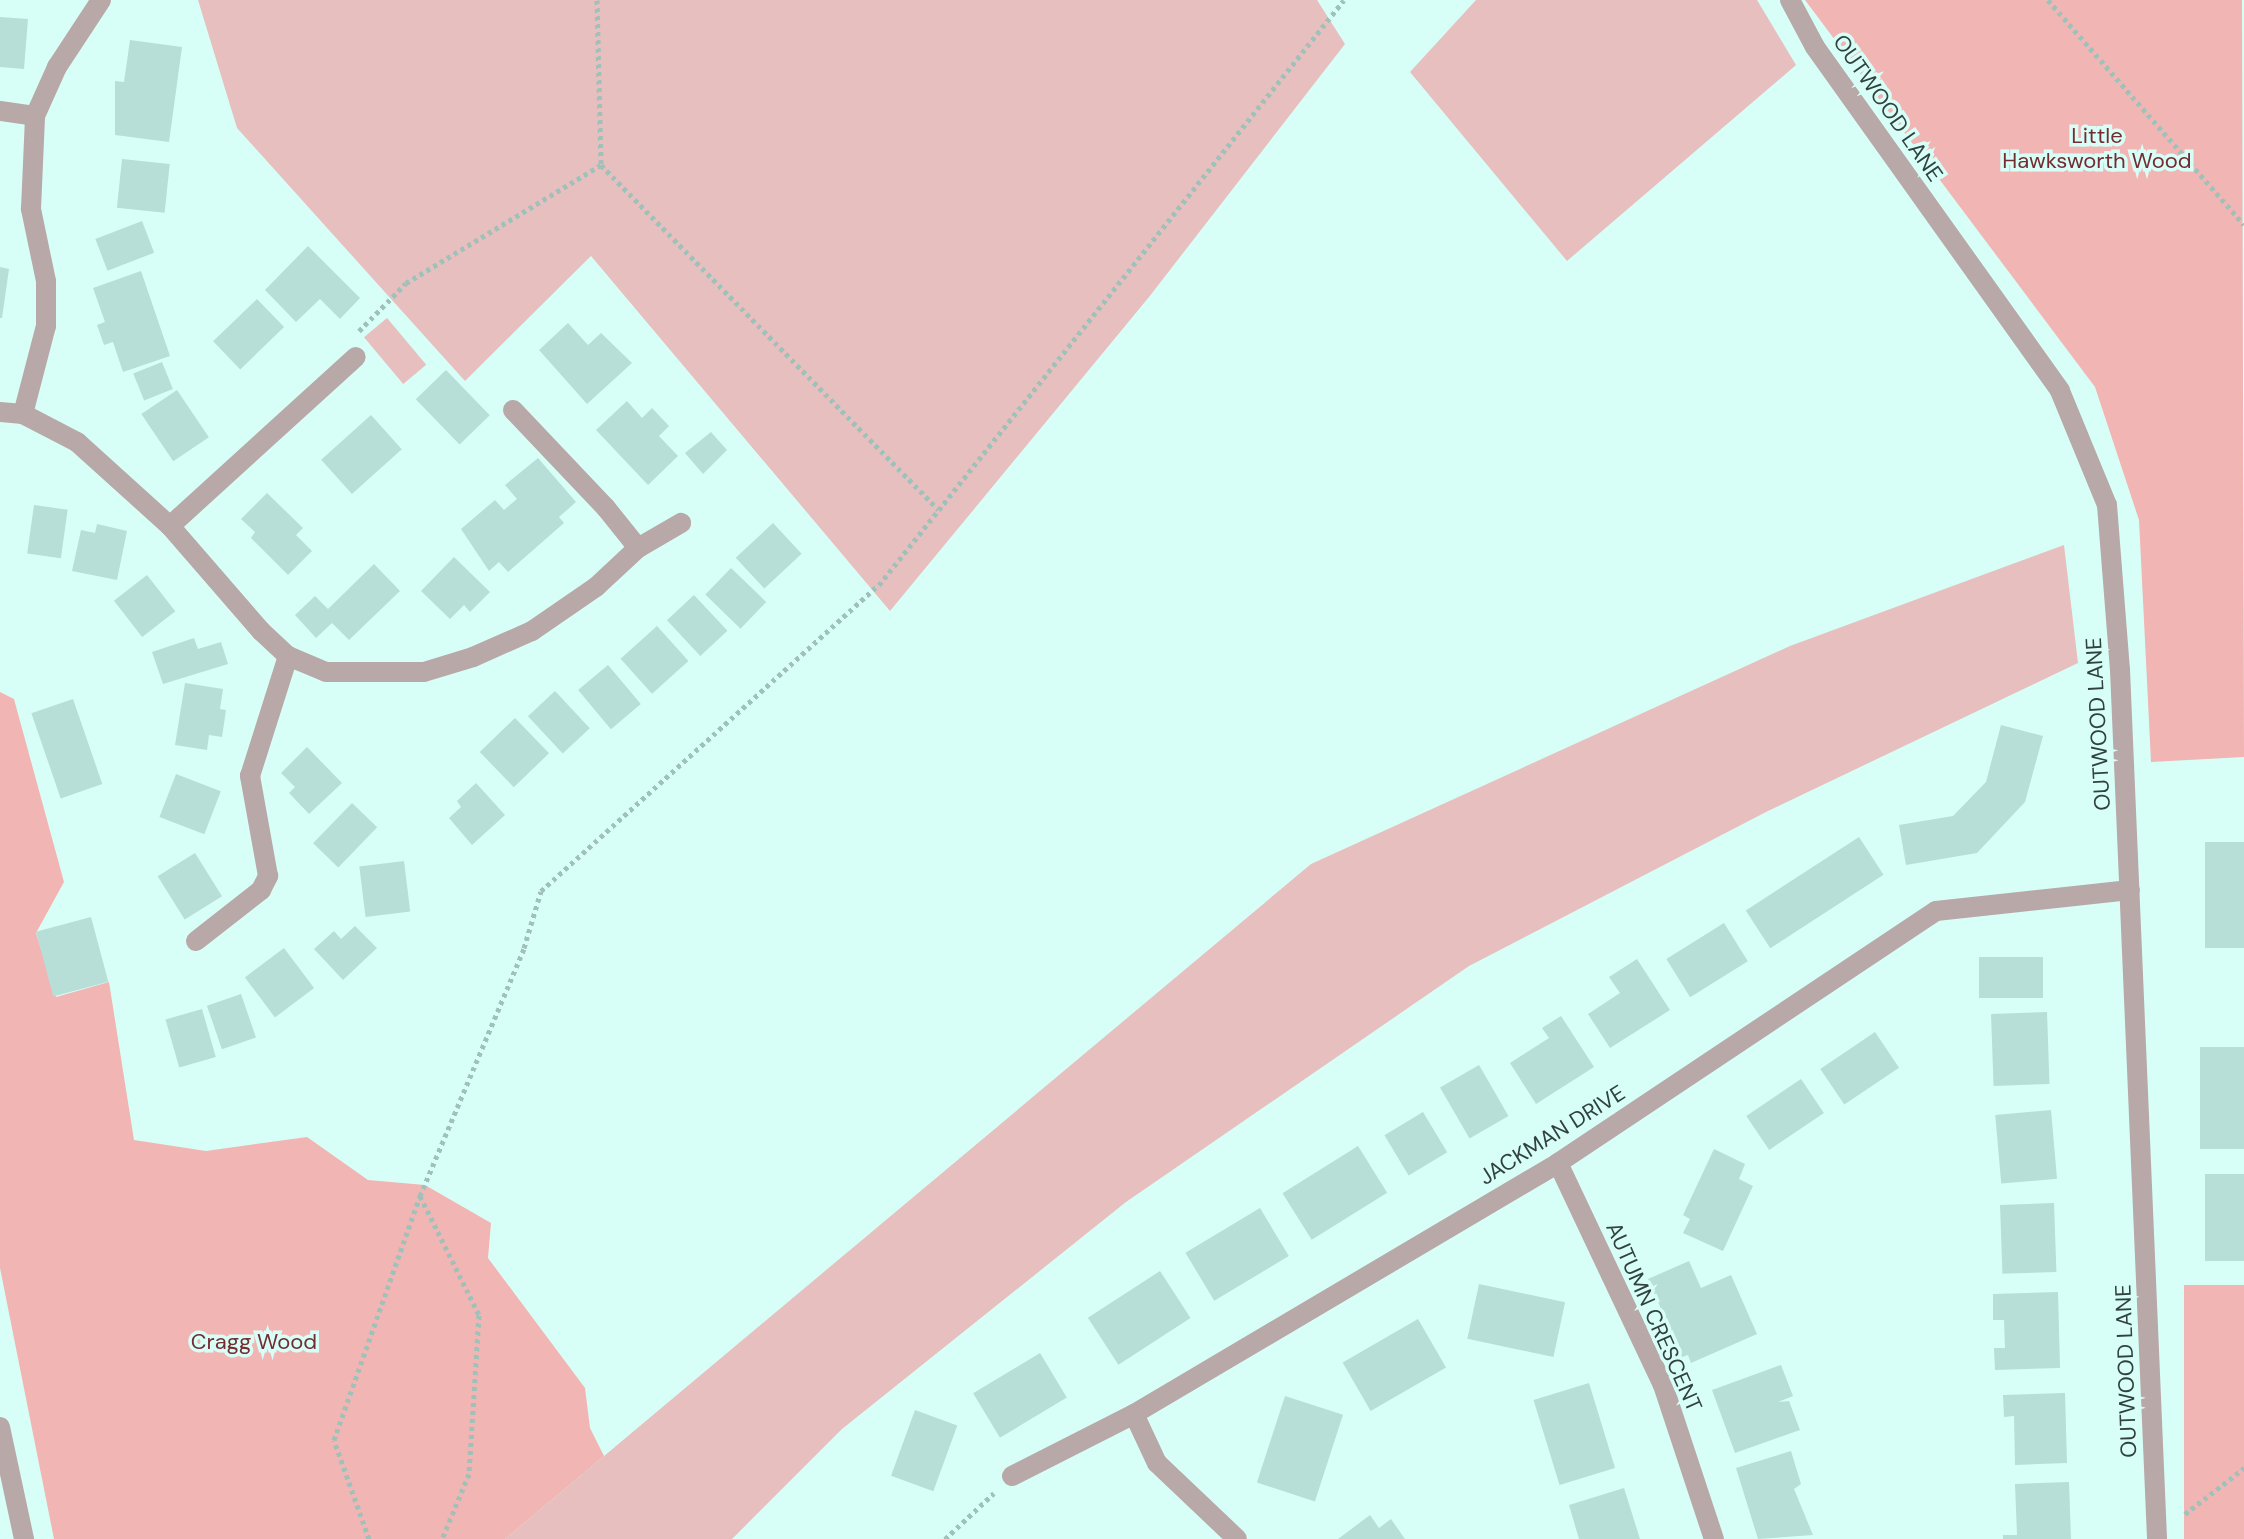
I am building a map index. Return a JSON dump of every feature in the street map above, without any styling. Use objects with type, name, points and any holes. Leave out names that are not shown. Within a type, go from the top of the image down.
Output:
[{"type":"street","points":[[23,414],[46,326],[46,281],[31,209],[35,116],[57,67],[101,0]]},
{"type":"street","name":"OUTWOOD LANE","points":[[1790,0],[1815,47],[2060,391],[2107,505],[2130,890],[2157,1537]]},
{"type":"street","points":[[0,111],[35,116]]},
{"type":"street","points":[[170,526],[356,357]]},
{"type":"street","points":[[513,410],[606,508],[638,548]]},
{"type":"street","points":[[0,412],[23,414],[77,442],[170,526],[288,656],[326,672],[424,672],[532,631],[596,587],[638,548],[681,523]]},
{"type":"street","points":[[196,941],[261,890],[268,876],[250,776],[288,656]]},
{"type":"street","name":"JACKMAN DRIVE","points":[[1012,1476],[1134,1414],[1558,1163],[1936,911],[2130,890]]},
{"type":"street","name":"AUTUMN CRESCENT","points":[[1558,1163],[1663,1385],[1714,1539]]},
{"type":"street","points":[[1134,1414],[1157,1463],[1237,1539]]},
{"type":"street","points":[[0,1427],[24,1539]]},
{"type":"path","points":[[597,0],[601,165],[938,509]]},
{"type":"path","points":[[369,1539],[334,1440],[420,1196],[524,948],[541,891],[879,585],[1344,0]]},
{"type":"path","points":[[2048,0],[2244,225]]},
{"type":"path","points":[[382,307],[406,283],[601,165]]},
{"type":"path","points":[[420,1196],[479,1315],[469,1474],[442,1539]]},
{"type":"path","points":[[2157,1537],[2244,1468]]},
{"type":"path","points":[[945,1539],[1012,1476]]},
{"type":"shaded area","points":[[198,0],[1317,0],[1345,44],[1149,297],[890,611],[591,256],[465,381],[237,128]]},
{"type":"shaded area","points":[[1476,0],[1757,0],[1796,65],[1567,261],[1410,72]]},
{"type":"shaded area","points":[[387,318],[426,365],[403,384],[364,337]]},
{"type":"shaded area","points":[[2064,545],[2078,663],[1766,812],[1469,966],[1126,1202],[842,1429],[732,1539],[505,1539],[1311,864],[1790,646]]},
{"type":"green space","name":"Little Hawksworth Wood","points":[[1805,0],[2242,0],[2244,757],[2151,762],[2139,520],[2095,387]]},
{"type":"green space","name":"Cragg Wood","points":[[0,692],[14,699],[64,882],[36,933],[56,997],[109,982],[134,1140],[206,1151],[307,1137],[368,1180],[425,1185],[491,1223],[488,1258],[585,1388],[590,1428],[604,1456],[505,1539],[54,1539],[0,1268]]},
{"type":"green space","points":[[2184,1285],[2244,1285],[2244,1539],[2184,1539]]},
{"type":"building","points":[[0,17],[28,19],[24,69],[0,67]]},
{"type":"building","points":[[130,40],[182,47],[169,142],[115,135],[115,81],[124,82]]},
{"type":"building","points":[[122,159],[170,164],[165,213],[117,208]]},
{"type":"building","points":[[142,221],[154,253],[108,271],[95,239]]},
{"type":"building","points":[[308,246],[360,298],[340,319],[320,299],[296,322],[265,290]]},
{"type":"building","points":[[0,267],[9,269],[2,318],[0,318]]},
{"type":"building","points":[[141,271],[170,356],[123,372],[113,342],[104,345],[97,325],[105,322],[93,288]]},
{"type":"building","points":[[257,299],[284,327],[240,369],[213,341]]},
{"type":"building","points":[[568,323],[588,345],[601,333],[632,363],[587,404],[539,350]]},
{"type":"building","points":[[162,362],[173,389],[144,401],[133,374]]},
{"type":"building","points":[[446,370],[490,415],[460,444],[416,399]]},
{"type":"building","points":[[177,390],[209,437],[173,461],[141,414]]},
{"type":"building","points":[[627,401],[642,418],[652,408],[669,426],[659,436],[678,456],[648,485],[596,430]]},
{"type":"building","points":[[371,415],[402,449],[352,494],[321,460]]},
{"type":"building","points":[[711,432],[727,450],[703,474],[685,453]]},
{"type":"building","points":[[538,458],[576,502],[559,517],[564,523],[508,572],[499,562],[489,571],[461,529],[495,500],[504,510],[517,499],[505,485]]},
{"type":"building","points":[[267,493],[303,528],[296,535],[312,551],[288,575],[251,538],[255,532],[241,519]]},
{"type":"building","points":[[34,505],[68,510],[61,558],[27,554]]},
{"type":"building","points":[[773,523],[802,554],[764,588],[736,558]]},
{"type":"building","points":[[97,524],[127,531],[117,580],[72,571],[81,530],[95,533]]},
{"type":"building","points":[[454,557],[490,592],[470,612],[464,605],[450,619],[421,591]]},
{"type":"building","points":[[374,564],[400,591],[349,640],[332,623],[316,638],[295,615],[315,596],[328,609]]},
{"type":"building","points":[[731,568],[766,602],[741,629],[705,595]]},
{"type":"building","points":[[147,575],[175,611],[142,637],[114,601]]},
{"type":"building","points":[[694,595],[727,631],[700,656],[667,620]]},
{"type":"building","points":[[657,626],[688,661],[652,694],[621,659]]},
{"type":"building","points":[[194,638],[198,649],[221,642],[228,664],[163,684],[152,652]]},
{"type":"building","points":[[608,665],[641,704],[611,729],[578,690]]},
{"type":"building","points":[[185,683],[223,689],[220,709],[226,710],[222,737],[209,735],[207,750],[175,745]]},
{"type":"building","points":[[555,691],[590,728],[563,754],[528,716]]},
{"type":"building","points":[[73,699],[102,784],[61,798],[31,713]]},
{"type":"building","points":[[515,718],[549,753],[514,787],[480,752]]},
{"type":"building","points":[[2001,725],[2043,736],[2025,802],[1977,853],[1906,865],[1899,825],[1953,816],[1986,782]]},
{"type":"building","points":[[307,747],[342,783],[309,814],[289,793],[295,787],[281,773]]},
{"type":"building","points":[[176,774],[221,791],[204,834],[160,817]]},
{"type":"building","points":[[476,783],[505,815],[472,845],[449,818],[461,807],[457,801]]},
{"type":"building","points":[[352,803],[377,827],[338,868],[313,843]]},
{"type":"building","points":[[1859,837],[1884,875],[1770,948],[1746,911]]},
{"type":"building","points":[[2205,842],[2244,842],[2244,948],[2205,948]]},
{"type":"building","points":[[195,853],[222,896],[185,920],[158,876]]},
{"type":"building","points":[[404,861],[410,912],[366,917],[359,866]]},
{"type":"building","points":[[91,917],[108,982],[53,996],[36,932]]},
{"type":"building","points":[[1724,923],[1748,961],[1690,997],[1666,959]]},
{"type":"building","points":[[355,926],[377,948],[343,980],[314,949],[334,931],[341,939]]},
{"type":"building","points":[[284,948],[314,988],[275,1017],[245,977]]},
{"type":"building","points":[[1979,957],[2043,957],[2043,998],[1979,998]]},
{"type":"building","points":[[1637,959],[1670,1010],[1610,1048],[1588,1014],[1620,993],[1609,977]]},
{"type":"building","points":[[241,994],[256,1037],[222,1049],[207,1006]]},
{"type":"building","points":[[202,1009],[216,1057],[179,1068],[165,1019]]},
{"type":"building","points":[[2047,1012],[2050,1084],[1994,1086],[1991,1014]]},
{"type":"building","points":[[1561,1016],[1594,1067],[1536,1104],[1510,1063],[1549,1038],[1542,1028]]},
{"type":"building","points":[[1875,1032],[1899,1068],[1844,1105],[1820,1069]]},
{"type":"building","points":[[2200,1047],[2244,1047],[2244,1149],[2200,1149]]},
{"type":"building","points":[[1479,1065],[1509,1116],[1470,1139],[1440,1088]]},
{"type":"building","points":[[1801,1079],[1824,1113],[1769,1150],[1746,1116]]},
{"type":"building","points":[[2051,1110],[2057,1179],[2001,1184],[1995,1115]]},
{"type":"building","points":[[1423,1112],[1447,1152],[1409,1175],[1384,1135]]},
{"type":"building","points":[[1358,1146],[1387,1193],[1312,1240],[1283,1193]]},
{"type":"building","points":[[1714,1149],[1745,1164],[1739,1179],[1753,1186],[1723,1251],[1683,1233],[1690,1219],[1683,1215]]},
{"type":"building","points":[[2205,1174],[2244,1174],[2244,1261],[2205,1261]]},
{"type":"building","points":[[2054,1203],[2056,1272],[2002,1274],[2000,1205]]},
{"type":"building","points":[[1260,1208],[1289,1256],[1214,1301],[1185,1253]]},
{"type":"building","points":[[1689,1261],[1701,1288],[1731,1275],[1757,1334],[1691,1363],[1688,1355],[1682,1357],[1648,1279]]},
{"type":"building","points":[[1160,1271],[1190,1318],[1118,1365],[1088,1318]]},
{"type":"building","points":[[1479,1284],[1565,1302],[1553,1357],[1467,1339]]},
{"type":"building","points":[[2058,1292],[2060,1368],[1995,1370],[1994,1348],[2005,1348],[2004,1320],[1993,1320],[1993,1294]]},
{"type":"building","points":[[1418,1319],[1446,1367],[1371,1411],[1343,1362]]},
{"type":"building","points":[[1040,1353],[1067,1398],[1000,1438],[973,1393]]},
{"type":"building","points":[[1781,1365],[1793,1396],[1778,1402],[1789,1401],[1800,1430],[1735,1453],[1712,1390]]},
{"type":"building","points":[[1589,1383],[1615,1468],[1560,1485],[1534,1400]]},
{"type":"building","points":[[2065,1393],[2067,1463],[2015,1465],[2014,1416],[2004,1417],[2003,1395]]},
{"type":"building","points":[[1285,1396],[1343,1415],[1315,1501],[1257,1483]]},
{"type":"building","points":[[915,1410],[957,1425],[933,1491],[891,1476]]},
{"type":"building","points":[[1791,1451],[1801,1484],[1794,1489],[1813,1535],[1758,1539],[1736,1468]]},
{"type":"building","points":[[2069,1482],[2071,1539],[2003,1539],[2003,1535],[2017,1535],[2015,1484]]},
{"type":"building","points":[[1624,1488],[1640,1539],[1579,1539],[1569,1505]]},
{"type":"building","points":[[1370,1515],[1379,1528],[1391,1519],[1405,1539],[1338,1539]]}]
